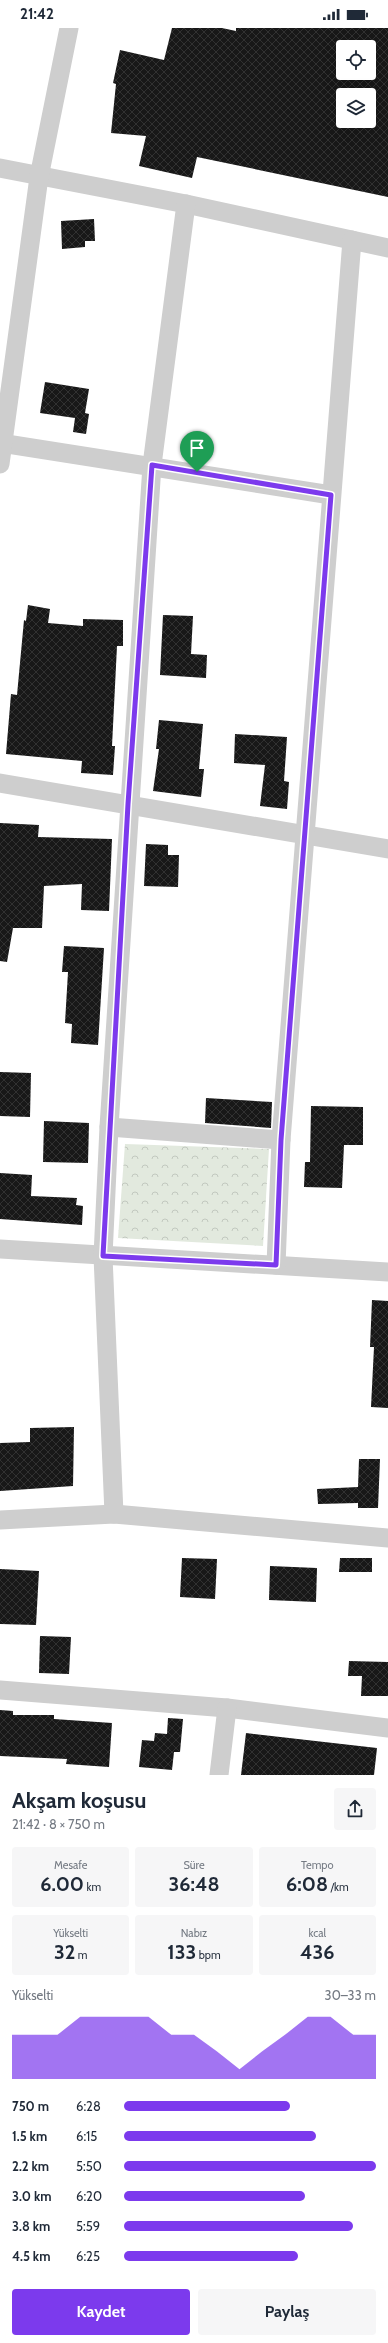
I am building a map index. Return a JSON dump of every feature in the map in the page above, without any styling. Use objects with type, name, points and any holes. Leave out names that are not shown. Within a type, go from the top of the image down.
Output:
[{"type":"street","points":[[0,464],[1,443],[39,176],[69,28]]},
{"type":"street","points":[[0,168],[186,204],[388,248]]},
{"type":"street","points":[[114,1514],[103,1256],[109,1127],[128,804],[152,465],[186,204]]},
{"type":"street","points":[[276,1265],[281,1140],[352,240]]},
{"type":"street","points":[[1,443],[152,465],[331,495]]},
{"type":"street","points":[[0,783],[388,849]]},
{"type":"street","points":[[109,1127],[281,1140]]},
{"type":"street","points":[[0,1249],[388,1272]]},
{"type":"street","points":[[0,1520],[114,1514],[388,1538]]},
{"type":"street","points":[[0,1690],[227,1708],[388,1728]]},
{"type":"street","points":[[219,1775],[227,1708]]},
{"type":"green space","points":[[125,1144],[269,1149],[263,1246],[118,1238]]},
{"type":"building","points":[[172,28],[222,28],[236,31],[236,28],[388,28],[388,197],[197,157],[192,178],[139,166],[146,136],[111,133],[116,84],[113,83],[120,50],[164,60]]},
{"type":"building","points":[[94,219],[95,241],[85,241],[85,247],[62,249],[61,221]]},
{"type":"building","points":[[45,382],[89,389],[85,413],[89,414],[86,434],[73,432],[75,418],[40,413]]},
{"type":"building","points":[[28,605],[50,609],[48,623],[83,626],[83,619],[123,620],[123,646],[117,646],[112,746],[115,746],[113,775],[81,773],[82,761],[6,754],[11,694],[17,695],[24,620],[26,621]]},
{"type":"building","points":[[163,615],[193,616],[191,654],[207,655],[206,678],[160,675]]},
{"type":"building","points":[[159,720],[203,724],[199,769],[204,769],[201,797],[153,791],[159,749],[156,749]]},
{"type":"building","points":[[235,734],[287,737],[284,781],[289,782],[287,809],[260,806],[265,765],[234,763]]},
{"type":"building","points":[[0,823],[39,825],[38,837],[112,839],[109,911],[81,910],[82,884],[44,886],[42,928],[13,928],[7,962],[0,961]]},
{"type":"building","points":[[146,844],[168,845],[168,855],[179,855],[178,887],[144,886]]},
{"type":"building","points":[[64,946],[104,948],[98,1045],[71,1043],[72,1024],[65,1023],[68,972],[62,972]]},
{"type":"building","points":[[0,1072],[31,1073],[30,1117],[0,1116]]},
{"type":"building","points":[[206,1098],[272,1102],[271,1128],[205,1123]]},
{"type":"building","points":[[311,1106],[363,1107],[363,1145],[344,1145],[342,1188],[304,1187],[305,1162],[310,1162]]},
{"type":"building","points":[[44,1121],[89,1123],[88,1163],[43,1162]]},
{"type":"building","points":[[0,1173],[32,1175],[31,1196],[77,1198],[76,1205],[83,1206],[82,1225],[0,1219]]},
{"type":"building","points":[[372,1300],[388,1301],[388,1408],[371,1407],[374,1347],[370,1347]]},
{"type":"building","points":[[74,1427],[73,1486],[0,1491],[0,1443],[30,1442],[30,1428]]},
{"type":"building","points":[[359,1459],[380,1459],[378,1508],[358,1508],[358,1503],[318,1504],[317,1489],[358,1487]]},
{"type":"building","points":[[182,1558],[217,1559],[215,1599],[180,1597]]},
{"type":"building","points":[[340,1558],[372,1558],[372,1572],[339,1572]]},
{"type":"building","points":[[270,1566],[317,1568],[316,1602],[269,1600]]},
{"type":"building","points":[[0,1569],[39,1571],[36,1625],[0,1624]]},
{"type":"building","points":[[40,1636],[71,1637],[69,1674],[39,1673]]},
{"type":"building","points":[[349,1661],[388,1662],[388,1696],[361,1696],[362,1676],[348,1676]]},
{"type":"building","points":[[0,1710],[13,1711],[13,1715],[54,1715],[54,1719],[112,1723],[109,1767],[66,1764],[67,1759],[0,1756]]},
{"type":"building","points":[[168,1718],[183,1719],[180,1752],[174,1752],[172,1770],[139,1767],[142,1740],[154,1741],[155,1733],[167,1734]]},
{"type":"building","points":[[246,1733],[377,1748],[374,1775],[241,1775]]},
{"type":"route","points":[[152,465],[197,472],[331,495],[281,1140],[276,1265],[103,1256],[128,804],[152,465]]}]
